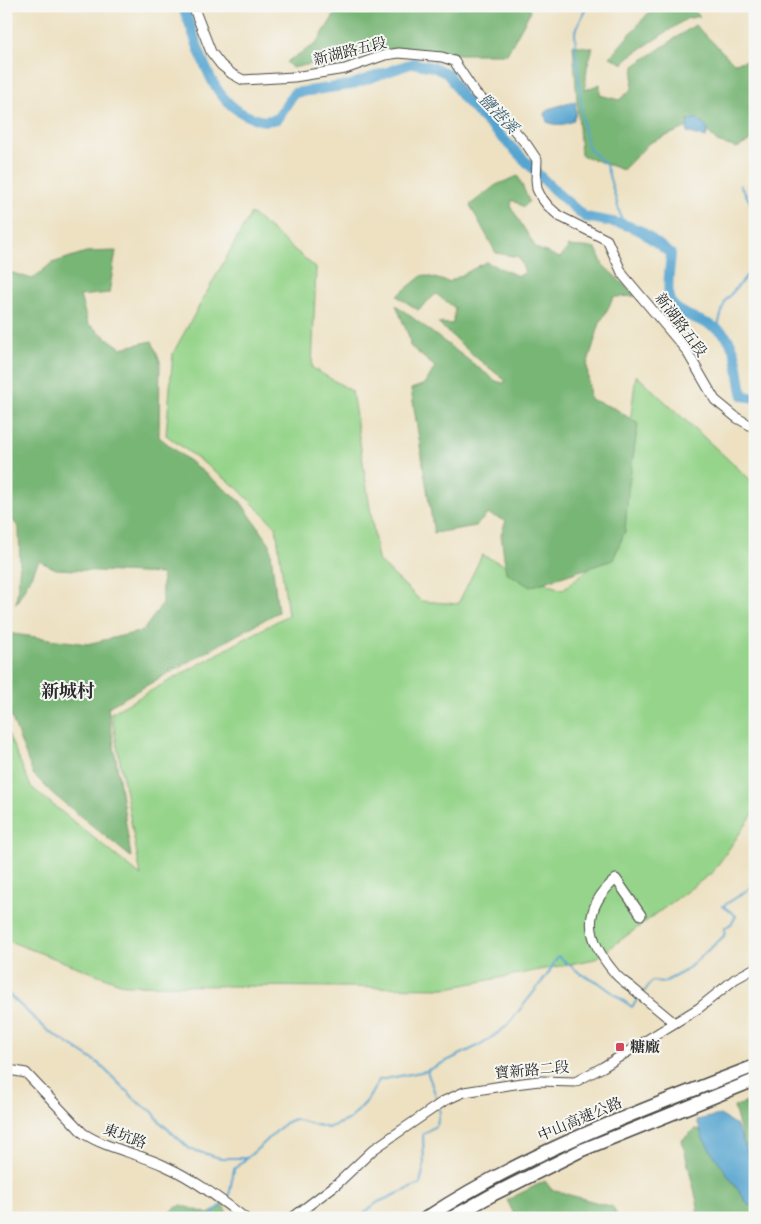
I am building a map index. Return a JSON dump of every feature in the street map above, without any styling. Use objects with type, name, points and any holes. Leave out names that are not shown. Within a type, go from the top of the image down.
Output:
[{"type":"highway","name":"中山高速公路","points":[[426,1218],[498,1175],[552,1148],[755,1066]]},
{"type":"highway","name":"中山高速公路","points":[[451,1218],[492,1195],[582,1150],[755,1080]]},
{"type":"street","name":"新湖路五段","points":[[193,6],[211,52],[221,65],[243,80],[294,77],[346,69],[385,55],[399,53],[442,56],[454,61],[476,94],[502,116],[527,145],[537,160],[536,179],[541,197],[559,216],[607,240],[623,275],[686,350],[715,400],[737,418],[755,428]]},
{"type":"street","points":[[641,916],[616,879],[604,890],[591,916],[590,929],[599,951],[614,973],[673,1022]]},
{"type":"street","name":"寶新路二段","points":[[292,1218],[338,1183],[374,1149],[444,1101],[464,1092],[523,1083],[539,1081],[575,1082],[699,1008],[735,979],[755,968]]},
{"type":"street","name":"東坑路","points":[[6,1071],[15,1070],[26,1074],[83,1133],[94,1140],[166,1166],[206,1190],[245,1218]]},
{"type":"green space","points":[[340,6],[529,6],[530,12],[507,54],[459,54],[406,50],[358,54],[292,68],[286,62],[316,44]]},
{"type":"green space","points":[[651,6],[687,6],[700,16],[686,19],[627,58],[624,64],[610,57],[651,10]]},
{"type":"green space","points":[[695,25],[734,63],[755,59],[755,138],[737,148],[717,142],[700,122],[649,143],[623,170],[581,155],[573,45],[593,48],[587,67],[585,90],[600,84],[600,95],[619,100],[632,89],[634,66]]},
{"type":"green space","points":[[518,176],[529,201],[524,207],[512,200],[511,207],[536,248],[560,258],[569,246],[596,248],[603,265],[636,296],[614,297],[600,323],[587,365],[590,399],[616,409],[638,424],[628,491],[625,531],[613,560],[530,587],[506,572],[501,534],[506,521],[488,514],[476,526],[434,533],[411,389],[425,384],[435,367],[410,346],[409,337],[396,305],[496,381],[503,383],[506,381],[473,355],[438,323],[453,324],[455,308],[436,294],[418,310],[397,296],[423,275],[449,282],[486,262],[518,276],[525,273],[519,257],[496,253],[470,205],[496,185]]},
{"type":"green space","points":[[251,213],[316,268],[312,368],[352,391],[378,560],[421,601],[458,604],[482,555],[562,590],[614,548],[636,375],[755,484],[755,811],[713,872],[595,959],[448,988],[125,985],[6,940],[6,729],[31,787],[141,876],[111,713],[288,615],[276,527],[236,487],[166,435],[173,353]]},
{"type":"green space","points":[[116,251],[109,293],[80,296],[88,324],[121,348],[152,341],[160,361],[159,437],[240,501],[270,544],[278,612],[108,707],[131,857],[53,794],[33,774],[6,703],[6,633],[87,644],[143,631],[162,604],[162,574],[56,569],[39,561],[16,604],[20,564],[19,528],[6,512],[6,271],[32,279],[52,263],[86,252]]},
{"type":"green space","points":[[755,1099],[755,1218],[695,1218],[698,1206],[682,1140],[697,1128],[739,1174],[749,1163],[734,1107]]},
{"type":"green space","points":[[545,1181],[552,1190],[613,1207],[618,1218],[516,1218],[507,1200]]},
{"type":"green space","points":[[182,1205],[208,1214],[223,1206],[227,1211],[220,1218],[193,1218],[187,1216],[164,1218],[173,1209]]},
{"type":"water","points":[[575,101],[576,113],[573,121],[560,125],[547,122],[545,114],[548,109]]},
{"type":"water","points":[[697,118],[708,129],[706,138],[687,132],[688,121]]},
{"type":"water","points":[[720,1115],[736,1125],[755,1169],[755,1204],[749,1206],[703,1139],[697,1120]]},
{"type":"waterway","name":"鹽港溪","points":[[182,6],[213,83],[234,108],[259,120],[277,119],[294,93],[350,85],[413,63],[433,67],[448,74],[462,97],[556,192],[585,217],[623,224],[641,231],[671,254],[668,286],[672,303],[677,309],[718,329],[724,334],[733,348],[743,396],[755,398]]},
{"type":"waterway","points":[[587,6],[575,32],[584,133],[589,149],[606,165],[623,224]]},
{"type":"waterway","points":[[740,185],[755,210]]},
{"type":"waterway","points":[[717,329],[725,301],[755,266]]},
{"type":"waterway","points":[[644,992],[652,981],[664,982],[685,971],[724,936],[725,928],[732,923],[736,916],[723,906],[751,888],[755,881]]},
{"type":"waterway","points":[[225,1200],[229,1196],[234,1169],[285,1123],[294,1119],[328,1128],[350,1119],[367,1101],[379,1080],[426,1071],[484,1043],[507,1026],[548,974],[558,956],[581,974],[598,982],[632,1007],[638,999]]},
{"type":"waterway","points":[[6,992],[47,1030],[98,1063],[140,1104],[152,1111],[160,1122],[190,1149],[220,1158],[246,1158]]},
{"type":"waterway","points":[[427,1071],[438,1102]]},
{"type":"waterway","points":[[358,1218],[378,1202],[420,1184],[424,1166],[423,1134],[437,1125],[440,1109]]},
{"type":"waterway","points":[[170,1218],[176,1213],[210,1217],[222,1204]]},
{"type":"place","name":"糖廠","points":[[620,1047]]},
{"type":"district","name":"新城村","points":[[68,691]]}]
